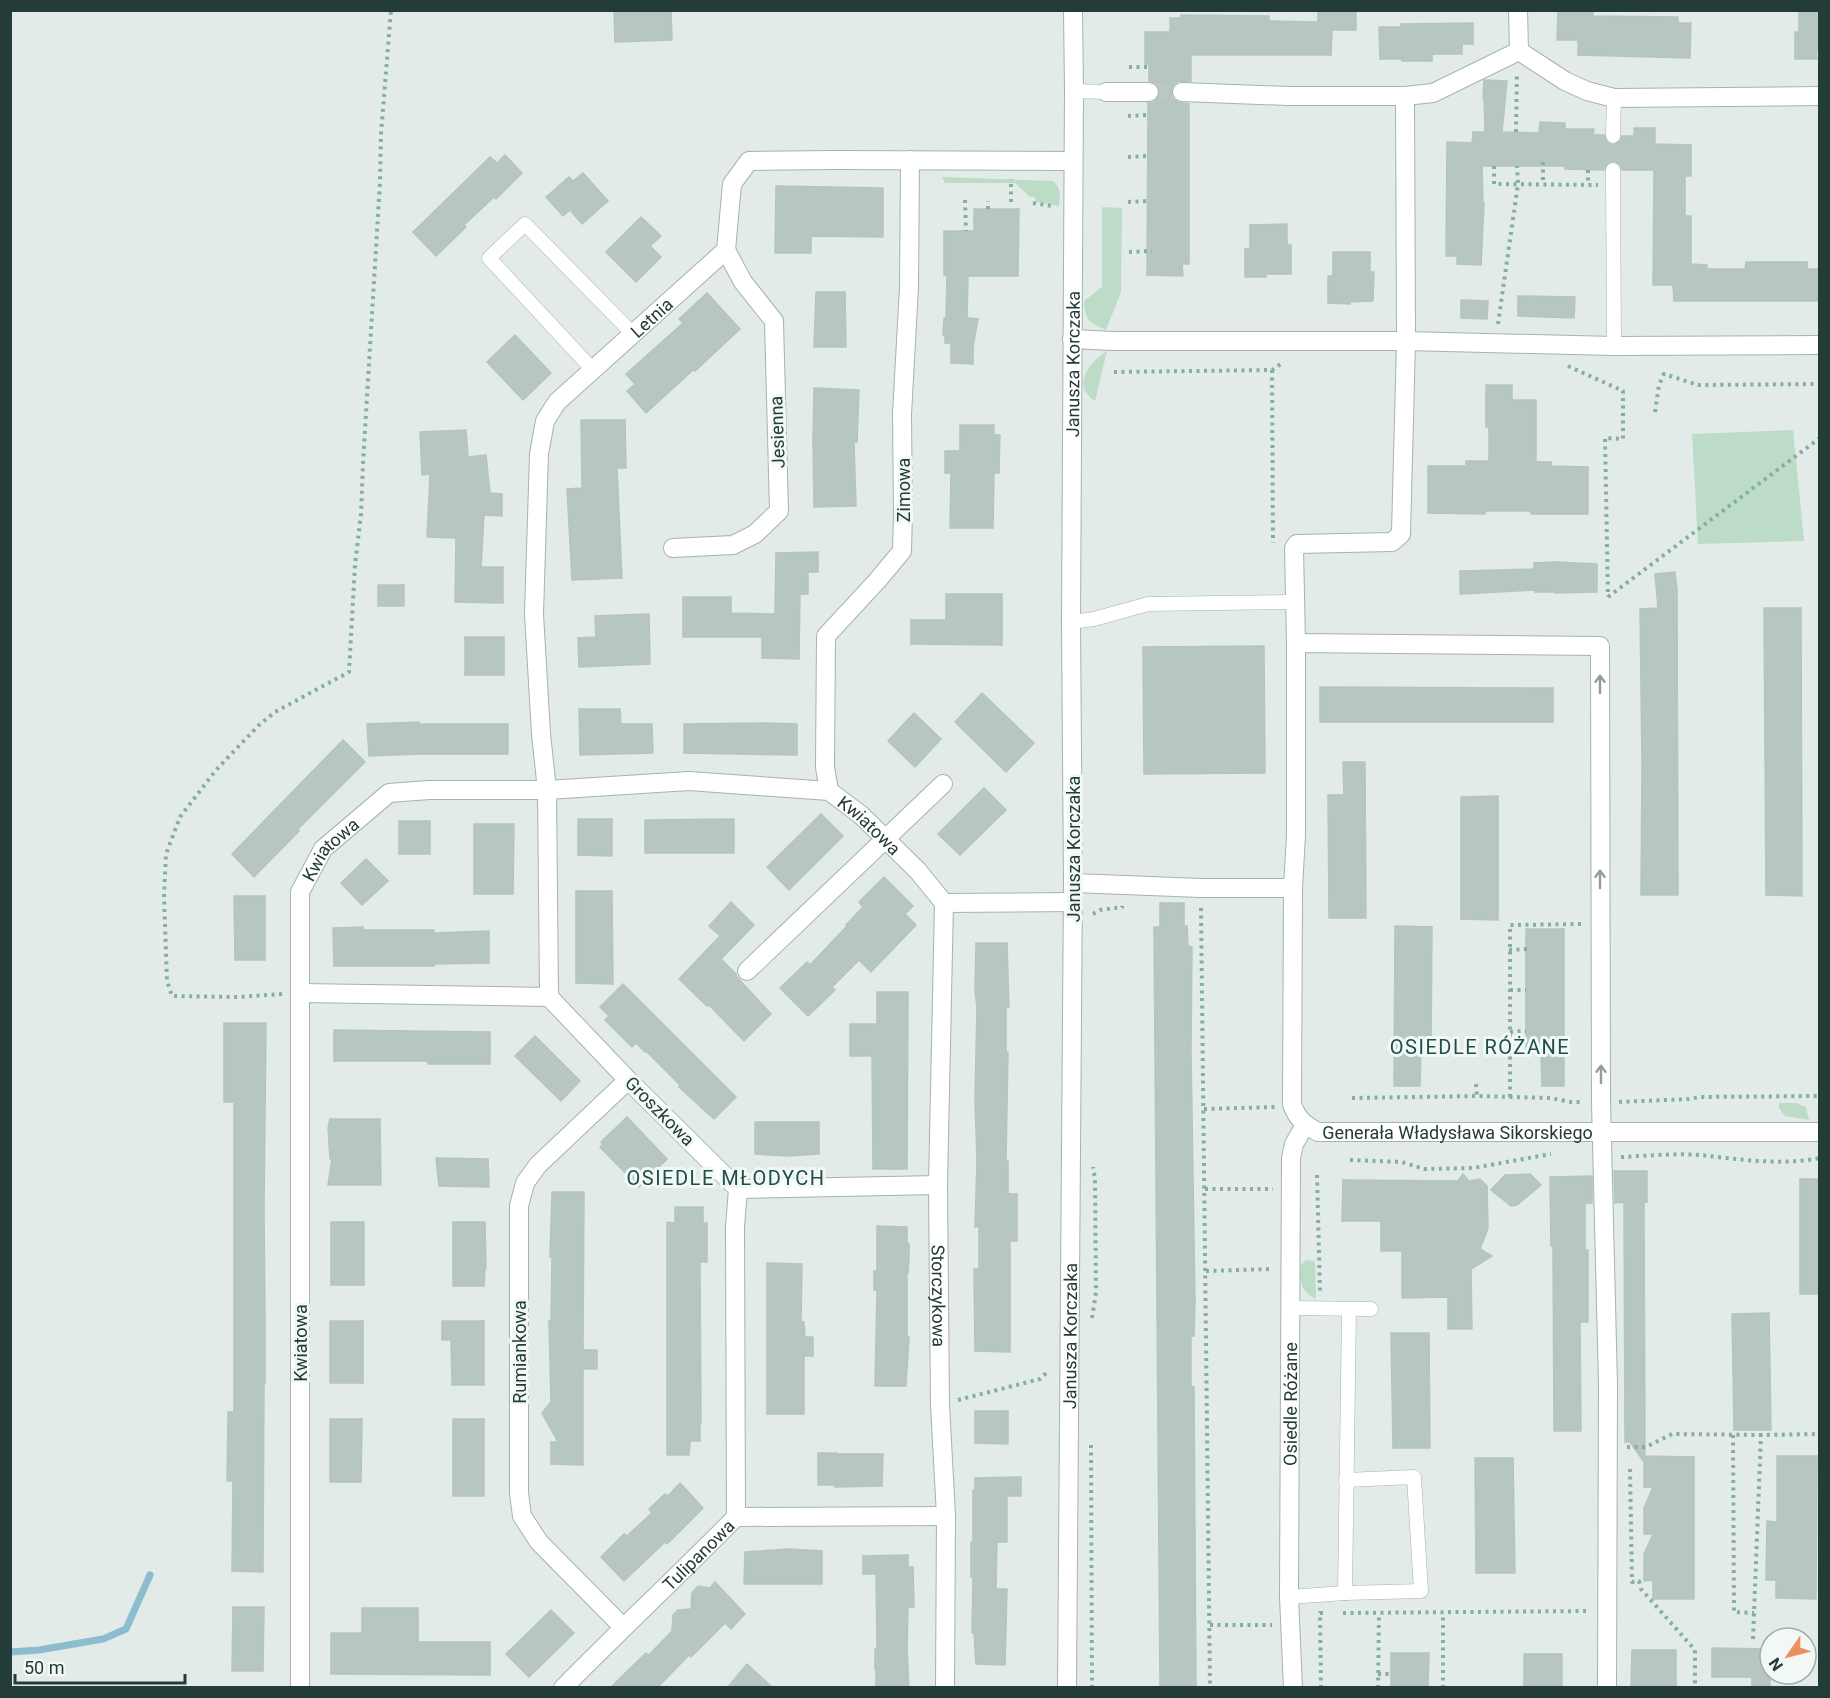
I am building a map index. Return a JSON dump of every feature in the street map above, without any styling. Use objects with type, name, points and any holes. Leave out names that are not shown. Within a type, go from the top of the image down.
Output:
[{"type":"street","name":"Janusza Korczaka","points":[[1067,1688],[1074,883],[1071,622],[1073,10]]},
{"type":"street","points":[[1518,10],[1518,52]]},
{"type":"street","points":[[1182,92],[1288,96],[1405,96],[1433,93],[1518,52]]},
{"type":"street","points":[[1518,52],[1564,81],[1587,91],[1614,98],[1820,96]]},
{"type":"street","points":[[1106,92],[1149,92]]},
{"type":"street","points":[[1405,96],[1406,341]]},
{"type":"street","name":"Zimowa","points":[[829,790],[825,767],[826,636],[902,551],[902,414],[909,287],[910,160]]},
{"type":"street","points":[[726,250],[732,184],[749,161],[1073,161]]},
{"type":"street","name":"Letnia","points":[[547,790],[541,734],[534,614],[539,454],[545,421],[557,402],[726,250]]},
{"type":"street","name":"Jesienna","points":[[673,548],[733,545],[756,534],[779,511],[774,321],[743,282],[726,250]]},
{"type":"street","points":[[1072,339],[1406,341],[1614,346],[1820,345]]},
{"type":"street","name":"Generała Władysława Sikorskiego","points":[[1406,341],[1401,534],[1392,542],[1298,544],[1294,549],[1296,835],[1293,888],[1292,1104],[1296,1114],[1305,1125],[1318,1132],[1335,1134],[1820,1132]]},
{"type":"street","points":[[1296,643],[1600,646],[1602,1133],[1608,1384],[1607,1688]]},
{"type":"street","name":"Kwiatowa","points":[[300,1688],[300,892],[323,849],[389,793],[429,790],[547,790],[688,781],[829,790],[861,815],[918,871],[944,903]]},
{"type":"street","points":[[747,971],[943,784]]},
{"type":"street","points":[[301,993],[549,997],[547,790]]},
{"type":"street","points":[[1074,883],[1201,888],[1293,888]]},
{"type":"street","points":[[944,903],[1073,903]]},
{"type":"street","name":"Storczykowa","points":[[944,903],[938,1185],[940,1405],[946,1516],[945,1688]]},
{"type":"street","name":"Groszkowa","points":[[549,997],[628,1080],[738,1189]]},
{"type":"street","name":"Rumiankowa","points":[[623,1627],[539,1542],[522,1516],[519,1493],[519,1206],[525,1183],[538,1165],[628,1080]]},
{"type":"street","name":"Osiedle Różane","points":[[1293,1688],[1289,1597],[1291,1158],[1294,1144],[1305,1125]]},
{"type":"street","points":[[735,1517],[735,1227],[738,1189],[938,1185]]},
{"type":"street","name":"Tulipanowa","points":[[563,1688],[735,1517],[946,1516]]},
{"type":"lane","points":[[1074,92],[1106,92]]},
{"type":"lane","points":[[1613,135],[1614,98]]},
{"type":"lane","points":[[1613,170],[1614,346]]},
{"type":"lane","points":[[593,370],[489,258],[525,224],[632,333]]},
{"type":"lane","points":[[1071,622],[1094,619],[1149,604],[1295,602]]},
{"type":"lane","points":[[1291,1308],[1371,1309]]},
{"type":"lane","points":[[1345,1593],[1349,1309]]},
{"type":"lane","points":[[1289,1597],[1421,1591],[1414,1477],[1346,1480]]},
{"type":"path","points":[[301,993],[236,997],[172,996],[166,981],[164,896],[166,854],[180,817],[216,770],[259,725],[275,712],[350,672],[379,205],[381,135],[391,10]]},
{"type":"path","points":[[1516,132],[1518,52]]},
{"type":"path","points":[[1129,67],[1149,67]]},
{"type":"path","points":[[1128,116],[1148,115]]},
{"type":"path","points":[[1128,157],[1148,156]]},
{"type":"path","points":[[1543,162],[1543,184]]},
{"type":"path","points":[[1494,166],[1494,184],[1613,185]]},
{"type":"path","points":[[1496,343],[1518,184],[1517,166]]},
{"type":"path","points":[[1588,170],[1588,185]]},
{"type":"path","points":[[1011,183],[1011,202]]},
{"type":"path","points":[[965,200],[966,231]]},
{"type":"path","points":[[988,201],[988,209]]},
{"type":"path","points":[[1128,202],[1148,201]]},
{"type":"path","points":[[1033,203],[1060,207]]},
{"type":"path","points":[[1129,252],[1152,251]]},
{"type":"path","points":[[1114,372],[1272,370],[1292,357]]},
{"type":"path","points":[[1562,364],[1623,392],[1623,439],[1605,438],[1608,597],[1820,438]]},
{"type":"path","points":[[1272,370],[1273,544]]},
{"type":"path","points":[[1655,412],[1659,385],[1664,374],[1698,385],[1820,384]]},
{"type":"path","points":[[1092,915],[1100,910],[1122,907],[1122,885]]},
{"type":"path","points":[[1201,888],[1210,1688]]},
{"type":"path","points":[[1510,1097],[1510,925],[1592,923]]},
{"type":"path","points":[[1509,950],[1527,950]]},
{"type":"path","points":[[1509,990],[1526,990]]},
{"type":"path","points":[[1510,1032],[1526,1031]]},
{"type":"path","points":[[1476,1084],[1477,1096]]},
{"type":"path","points":[[1352,1098],[1477,1096],[1550,1098],[1571,1102]]},
{"type":"path","points":[[1613,1102],[1689,1099],[1700,1096],[1820,1096]]},
{"type":"path","points":[[1204,1109],[1281,1107]]},
{"type":"path","points":[[1350,1160],[1402,1162],[1425,1169],[1473,1168],[1552,1154]]},
{"type":"path","points":[[1619,1157],[1698,1155],[1724,1159],[1799,1161],[1820,1158]]},
{"type":"path","points":[[1091,1320],[1096,1292],[1095,1179],[1092,1159]]},
{"type":"path","points":[[1317,1175],[1320,1300]]},
{"type":"path","points":[[1205,1189],[1282,1189]]},
{"type":"path","points":[[1206,1271],[1272,1269]]},
{"type":"path","points":[[940,1405],[1040,1379],[1056,1363],[1071,1362]]},
{"type":"path","points":[[1623,1447],[1646,1448],[1672,1434],[1820,1434]]},
{"type":"path","points":[[1733,1435],[1734,1612],[1754,1612]]},
{"type":"path","points":[[1753,1639],[1761,1435]]},
{"type":"path","points":[[1091,1439],[1092,1688]]},
{"type":"path","points":[[1630,1447],[1632,1582],[1639,1581],[1641,1589],[1695,1650],[1695,1688]]},
{"type":"path","points":[[1378,1688],[1380,1592]]},
{"type":"path","points":[[1321,1688],[1320,1613],[1443,1614],[1607,1611]]},
{"type":"path","points":[[1443,1614],[1443,1688]]},
{"type":"path","points":[[1210,1625],[1320,1625]]},
{"type":"path","points":[[1378,1674],[1391,1674]]},
{"type":"green space","points":[[942,177],[1053,181],[1059,189],[1059,206],[1036,202],[1035,197],[1030,197],[1015,183],[945,183]]},
{"type":"green space","points":[[1102,207],[1122,208],[1121,292],[1106,330],[1089,320],[1085,313],[1084,301],[1102,287]]},
{"type":"green space","points":[[1107,351],[1095,401],[1088,395],[1083,381],[1089,367]]},
{"type":"green space","points":[[1793,430],[1804,541],[1698,544],[1692,434]]},
{"type":"green space","points":[[1779,1103],[1797,1103],[1806,1107],[1809,1120],[1785,1116],[1779,1108]]},
{"type":"green space","points":[[1306,1260],[1315,1261],[1316,1299],[1308,1294],[1301,1282],[1299,1267]]},
{"type":"building","points":[[614,10],[671,10],[672,40],[615,42]]},
{"type":"building","points":[[1318,10],[1356,10],[1356,30],[1332,30],[1331,55],[1191,55],[1191,81],[1176,82],[1171,92],[1172,98],[1177,102],[1189,104],[1189,264],[1182,264],[1183,276],[1147,275],[1148,103],[1158,98],[1160,91],[1155,83],[1149,81],[1149,64],[1145,64],[1145,32],[1170,32],[1170,18],[1181,18],[1181,15],[1269,16],[1269,21],[1318,22]]},
{"type":"building","points":[[1558,10],[1593,10],[1593,16],[1678,17],[1678,23],[1691,23],[1690,58],[1578,55],[1578,40],[1557,40]]},
{"type":"building","points":[[1799,10],[1820,10],[1820,51],[1816,51],[1817,59],[1795,59],[1795,32],[1799,32]]},
{"type":"building","points":[[1473,23],[1473,44],[1462,44],[1462,54],[1432,54],[1432,61],[1380,59],[1379,27],[1401,27],[1401,24]]},
{"type":"building","points":[[1484,80],[1507,81],[1502,132],[1539,133],[1540,122],[1565,123],[1565,129],[1594,129],[1593,135],[1604,135],[1608,143],[1613,145],[1620,141],[1622,136],[1634,136],[1634,128],[1655,128],[1655,144],[1691,145],[1691,176],[1685,176],[1685,216],[1691,216],[1691,264],[1707,265],[1707,269],[1745,269],[1746,262],[1807,262],[1807,269],[1820,269],[1820,301],[1674,301],[1673,285],[1653,285],[1654,170],[1622,170],[1620,165],[1614,161],[1608,163],[1604,170],[1565,169],[1565,166],[1482,166],[1484,203],[1481,265],[1457,264],[1457,256],[1446,256],[1447,142],[1472,143],[1473,132],[1485,132]]},
{"type":"building","points":[[505,155],[522,173],[496,199],[494,197],[464,225],[466,227],[436,256],[413,232],[490,157],[497,163]]},
{"type":"building","points":[[583,173],[608,201],[582,224],[570,210],[563,216],[546,197],[569,177],[573,181]]},
{"type":"building","points":[[776,186],[883,188],[883,237],[811,236],[811,253],[775,253]]},
{"type":"building","points":[[974,209],[1019,209],[1018,276],[968,276],[967,318],[978,319],[973,347],[973,364],[951,363],[951,343],[945,343],[945,335],[943,335],[944,318],[946,318],[947,275],[944,275],[944,231],[974,231]]},
{"type":"building","points":[[641,217],[661,236],[650,246],[661,257],[636,282],[606,252]]},
{"type":"building","points":[[1287,224],[1287,245],[1291,245],[1291,274],[1245,277],[1245,249],[1250,249],[1250,225]]},
{"type":"building","points":[[1333,252],[1370,252],[1370,272],[1374,272],[1373,301],[1350,302],[1350,304],[1328,303],[1328,276],[1333,276]]},
{"type":"building","points":[[816,292],[845,292],[846,347],[814,347]]},
{"type":"building","points":[[707,293],[740,329],[646,413],[627,391],[635,384],[626,374],[683,323],[679,319]]},
{"type":"building","points":[[1518,296],[1575,297],[1574,318],[1518,316]]},
{"type":"building","points":[[1461,300],[1488,301],[1487,319],[1461,318]]},
{"type":"building","points":[[515,335],[551,373],[523,400],[487,362]]},
{"type":"building","points":[[1486,385],[1512,385],[1512,400],[1536,400],[1536,462],[1551,462],[1551,466],[1588,467],[1588,514],[1531,514],[1531,511],[1485,511],[1485,514],[1428,513],[1428,466],[1466,466],[1466,461],[1489,461]]},
{"type":"building","points":[[814,388],[859,390],[857,442],[854,442],[856,506],[814,507]]},
{"type":"building","points":[[581,420],[625,420],[626,468],[617,468],[622,578],[572,580],[567,489],[582,488]]},
{"type":"building","points":[[960,425],[994,425],[994,435],[1000,435],[999,473],[994,473],[993,528],[950,528],[951,473],[945,473],[945,451],[960,451]]},
{"type":"building","points":[[466,430],[468,457],[486,455],[490,493],[502,494],[502,516],[484,515],[481,567],[503,567],[503,603],[455,602],[456,538],[427,537],[430,474],[422,475],[420,432]]},
{"type":"building","points":[[818,552],[818,572],[808,572],[808,594],[800,594],[799,659],[762,658],[762,637],[683,637],[683,597],[731,597],[731,613],[775,614],[776,553]]},
{"type":"building","points":[[1534,563],[1597,564],[1597,592],[1555,593],[1535,592],[1535,590],[1460,594],[1460,571],[1534,569]]},
{"type":"building","points":[[1675,572],[1677,589],[1678,895],[1641,895],[1640,609],[1658,608],[1655,574]]},
{"type":"building","points":[[378,585],[404,585],[404,606],[378,606]]},
{"type":"building","points":[[946,594],[1002,594],[1002,645],[911,644],[911,620],[946,620]]},
{"type":"building","points":[[1764,608],[1801,608],[1802,896],[1766,895]]},
{"type":"building","points":[[649,614],[650,664],[579,667],[578,638],[596,637],[595,616]]},
{"type":"building","points":[[465,637],[504,637],[504,675],[465,675]]},
{"type":"building","points":[[1264,646],[1265,773],[1144,774],[1143,647]]},
{"type":"building","points":[[1320,687],[1553,688],[1553,722],[1320,722]]},
{"type":"building","points":[[982,693],[1034,743],[1006,772],[955,722]]},
{"type":"building","points":[[579,709],[620,709],[621,724],[652,724],[653,753],[580,755]]},
{"type":"building","points":[[914,713],[941,739],[915,767],[888,741]]},
{"type":"building","points":[[419,722],[419,724],[508,724],[508,754],[369,756],[367,724]]},
{"type":"building","points":[[684,724],[797,724],[797,755],[684,753]]},
{"type":"building","points":[[343,740],[365,762],[254,877],[232,854]]},
{"type":"building","points":[[1343,762],[1365,762],[1366,918],[1329,918],[1328,795],[1344,795]]},
{"type":"building","points":[[984,788],[1006,810],[960,855],[938,834]]},
{"type":"building","points":[[1498,796],[1498,920],[1461,919],[1461,797]]},
{"type":"building","points":[[821,814],[843,836],[789,890],[767,867]]},
{"type":"building","points":[[578,819],[612,819],[612,856],[578,855]]},
{"type":"building","points":[[734,819],[734,853],[645,853],[645,820]]},
{"type":"building","points":[[399,821],[430,821],[430,854],[399,854]]},
{"type":"building","points":[[474,824],[514,824],[513,894],[474,894]]},
{"type":"building","points":[[366,859],[388,881],[362,905],[341,883]]},
{"type":"building","points":[[884,877],[913,906],[905,914],[916,925],[871,972],[859,960],[832,987],[835,990],[808,1016],[780,988],[807,962],[810,965],[847,926],[863,907],[859,902]]},
{"type":"building","points":[[576,891],[612,891],[613,984],[576,983]]},
{"type":"building","points":[[234,896],[265,896],[265,960],[235,960]]},
{"type":"building","points":[[731,902],[754,925],[721,959],[771,1014],[744,1041],[709,1005],[707,1006],[679,979],[720,936],[709,926]]},
{"type":"building","points":[[1160,903],[1184,903],[1184,926],[1187,926],[1188,946],[1192,947],[1191,1050],[1195,1303],[1194,1336],[1191,1336],[1191,1387],[1194,1387],[1196,1688],[1160,1688],[1154,927],[1160,927]]},
{"type":"building","points":[[1395,926],[1432,927],[1431,1050],[1421,1050],[1420,1086],[1394,1086]]},
{"type":"building","points":[[363,927],[363,930],[434,930],[434,933],[489,931],[489,963],[434,964],[434,966],[334,966],[333,928]]},
{"type":"building","points":[[1526,929],[1564,929],[1564,1086],[1542,1086],[1541,1052],[1526,1051]]},
{"type":"building","points":[[976,943],[1007,943],[1009,1007],[1006,1007],[1006,1052],[1008,1052],[1006,1161],[1008,1161],[1008,1194],[1017,1194],[1017,1241],[1010,1241],[1010,1352],[975,1351],[974,1269],[979,1269],[979,1226],[975,1227]]},
{"type":"building","points":[[623,984],[736,1097],[714,1119],[679,1087],[680,1085],[646,1051],[636,1043],[632,1047],[605,1020],[609,1016],[600,1007]]},
{"type":"building","points":[[877,992],[908,992],[907,1169],[873,1169],[872,1056],[850,1056],[850,1024],[877,1024]]},
{"type":"building","points":[[224,1023],[266,1023],[263,1572],[232,1571],[233,1481],[227,1481],[228,1412],[234,1412],[234,1102],[224,1102]]},
{"type":"building","points":[[334,1030],[490,1032],[490,1064],[428,1064],[428,1061],[334,1061]]},
{"type":"building","points":[[535,1036],[580,1081],[561,1101],[515,1056]]},
{"type":"building","points":[[627,1117],[667,1159],[639,1187],[600,1147],[603,1144],[601,1142]]},
{"type":"building","points":[[330,1119],[380,1119],[381,1185],[328,1185],[332,1159],[330,1159],[328,1128]]},
{"type":"building","points":[[755,1122],[819,1122],[819,1154],[787,1156],[755,1154]]},
{"type":"building","points":[[436,1158],[488,1159],[489,1187],[439,1186]]},
{"type":"building","points":[[1614,1171],[1647,1171],[1647,1202],[1644,1202],[1645,1456],[1694,1457],[1694,1599],[1653,1599],[1653,1580],[1644,1581],[1644,1554],[1653,1534],[1644,1534],[1644,1508],[1653,1487],[1644,1487],[1644,1462],[1630,1442],[1625,1442],[1624,1202],[1615,1203]]},
{"type":"building","points":[[1463,1174],[1469,1181],[1480,1179],[1487,1186],[1488,1228],[1480,1249],[1492,1256],[1471,1269],[1472,1329],[1448,1329],[1448,1297],[1402,1298],[1402,1251],[1381,1251],[1381,1221],[1342,1221],[1343,1180],[1458,1181]]},
{"type":"building","points":[[1530,1174],[1541,1185],[1517,1205],[1511,1206],[1491,1190],[1505,1175]]},
{"type":"building","points":[[1592,1176],[1592,1203],[1585,1203],[1585,1250],[1588,1250],[1588,1322],[1580,1322],[1581,1431],[1554,1431],[1553,1246],[1551,1246],[1550,1177]]},
{"type":"building","points":[[1800,1179],[1820,1179],[1820,1294],[1800,1294]]},
{"type":"building","points":[[552,1192],[584,1192],[583,1350],[597,1350],[597,1369],[583,1369],[583,1465],[551,1464],[551,1442],[558,1442],[542,1413],[551,1402],[549,1321],[551,1321]]},
{"type":"building","points":[[675,1207],[703,1207],[703,1223],[707,1223],[707,1262],[700,1262],[700,1441],[690,1441],[689,1455],[667,1455],[667,1222],[675,1223]]},
{"type":"building","points":[[331,1222],[364,1222],[364,1285],[331,1285]]},
{"type":"building","points":[[453,1222],[485,1222],[484,1286],[453,1286]]},
{"type":"building","points":[[877,1226],[907,1227],[909,1258],[907,1336],[909,1337],[906,1386],[875,1386],[877,1290],[874,1290],[874,1271],[877,1271]]},
{"type":"building","points":[[767,1263],[802,1264],[801,1322],[804,1322],[805,1337],[813,1337],[813,1356],[804,1356],[804,1414],[767,1414]]},
{"type":"building","points":[[1769,1313],[1771,1430],[1734,1430],[1732,1314]]},
{"type":"building","points":[[330,1321],[363,1321],[363,1383],[330,1383]]},
{"type":"building","points":[[442,1321],[484,1321],[484,1385],[452,1385],[451,1340],[442,1340]]},
{"type":"building","points":[[1391,1333],[1429,1333],[1430,1448],[1393,1448]]},
{"type":"building","points":[[975,1411],[1008,1411],[1008,1444],[975,1443]]},
{"type":"building","points":[[330,1419],[362,1419],[361,1482],[330,1482]]},
{"type":"building","points":[[453,1419],[484,1419],[484,1496],[453,1496]]},
{"type":"building","points":[[818,1453],[883,1454],[882,1486],[818,1485]]},
{"type":"building","points":[[1777,1456],[1817,1456],[1816,1599],[1776,1598],[1776,1580],[1766,1580],[1767,1521],[1777,1522]]},
{"type":"building","points":[[1475,1458],[1513,1458],[1515,1573],[1476,1573]]},
{"type":"building","points":[[1021,1477],[1021,1496],[1007,1496],[1007,1542],[997,1542],[996,1589],[1007,1589],[1005,1665],[976,1664],[974,1633],[972,1633],[973,1577],[971,1577],[975,1478]]},
{"type":"building","points":[[680,1483],[703,1508],[667,1544],[665,1542],[624,1581],[601,1557],[624,1534],[627,1536],[652,1513],[649,1509],[665,1494],[668,1496]]},
{"type":"building","points":[[789,1549],[822,1551],[822,1584],[744,1584],[745,1552]]},
{"type":"building","points":[[908,1555],[908,1567],[913,1567],[914,1607],[908,1607],[909,1688],[876,1688],[876,1574],[863,1574],[863,1556]]},
{"type":"building","points":[[715,1582],[745,1614],[731,1629],[725,1623],[657,1688],[610,1688],[646,1653],[649,1655],[672,1631],[673,1615],[678,1610],[691,1609],[692,1593],[698,1586],[710,1588]]},
{"type":"building","points":[[233,1607],[264,1607],[263,1671],[232,1671]]},
{"type":"building","points":[[362,1608],[418,1608],[418,1642],[490,1642],[490,1675],[331,1674],[331,1633],[362,1633]]},
{"type":"building","points":[[551,1610],[574,1633],[529,1677],[506,1654]]},
{"type":"building","points":[[1712,1648],[1758,1649],[1758,1686],[1752,1686],[1752,1677],[1712,1677]]},
{"type":"building","points":[[1632,1650],[1676,1650],[1676,1688],[1631,1688]]},
{"type":"building","points":[[1391,1653],[1429,1653],[1428,1688],[1391,1688]]},
{"type":"building","points":[[1524,1654],[1562,1654],[1562,1688],[1524,1688]]},
{"type":"building","points":[[747,1664],[773,1688],[727,1688]]},
{"type":"waterway","points":[[10,1652],[39,1650],[103,1639],[126,1629],[150,1575]]},
{"type":"tunnel","points":[[1149,92],[1182,92]]},
{"type":"district","name":"OSIEDLE RÓŻANE","points":[[1480,1047]]},
{"type":"district","name":"OSIEDLE MŁODYCH","points":[[726,1178]]}]
